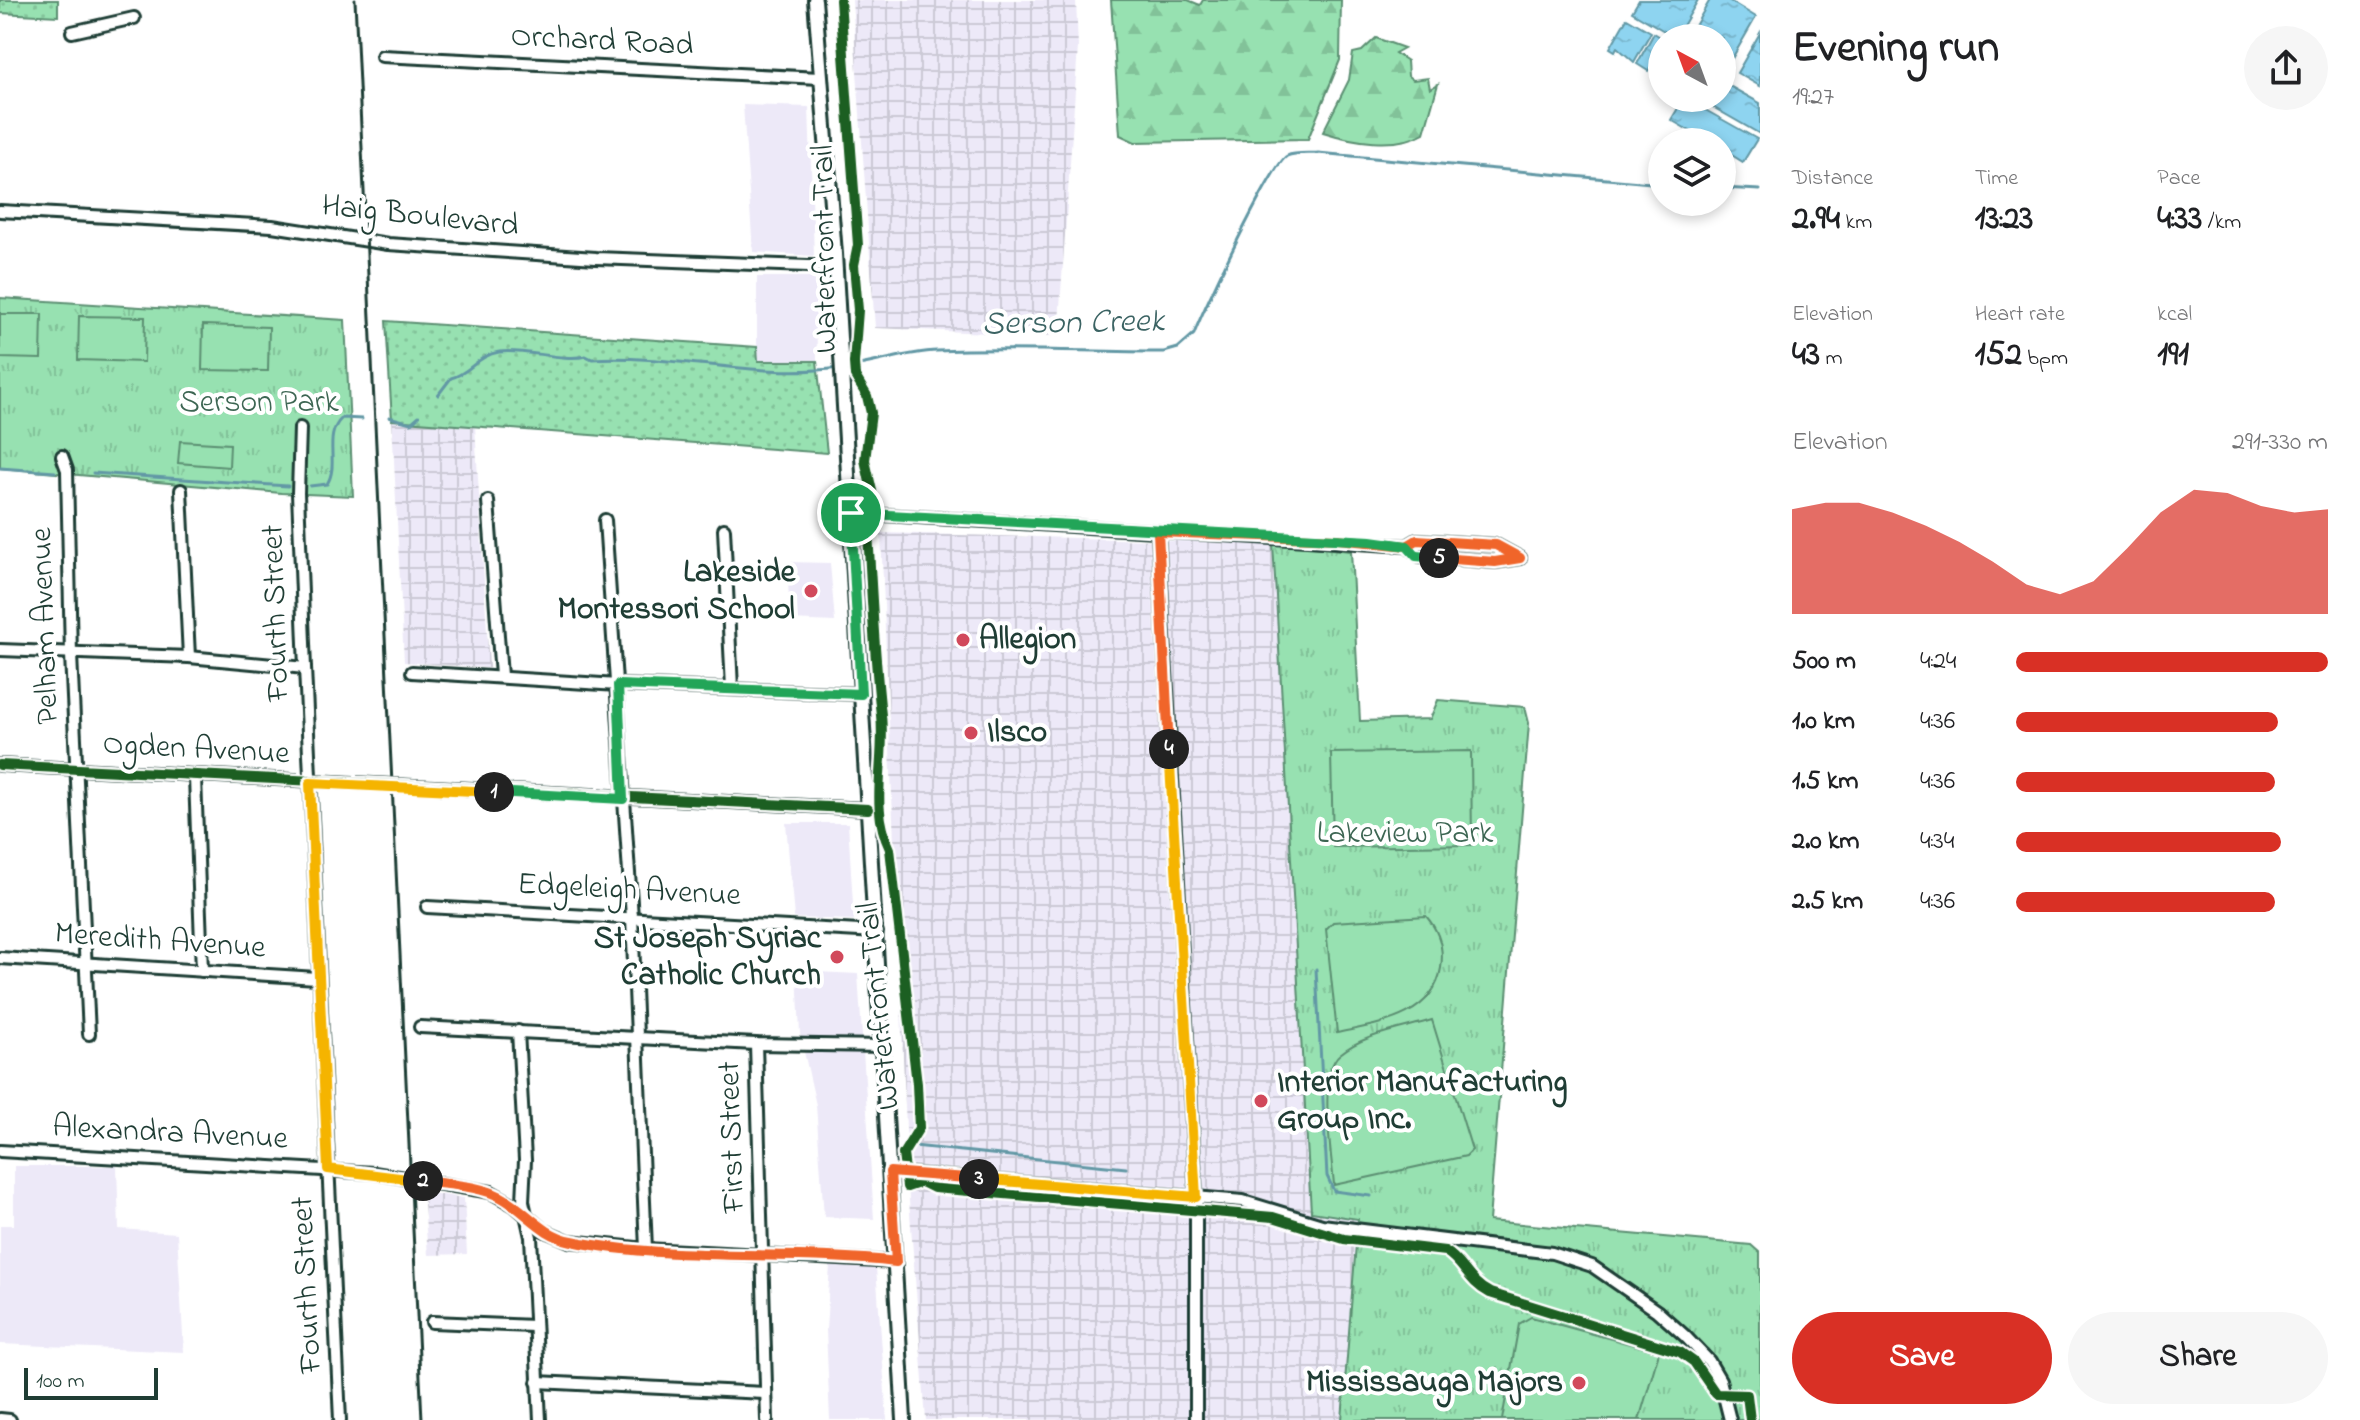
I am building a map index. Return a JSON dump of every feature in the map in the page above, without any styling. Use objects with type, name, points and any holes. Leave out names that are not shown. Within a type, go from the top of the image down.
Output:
[{"type":"main road","points":[[815,0],[836,267],[904,1420]]},
{"type":"street","points":[[72,32],[134,18]]},
{"type":"street","name":"Orchard Road","points":[[382,56],[820,78]]},
{"type":"street","name":"Haig Boulevard","points":[[0,211],[272,226],[403,245],[836,267]]},
{"type":"street","name":"Fourth Street","points":[[300,428],[298,493],[317,978],[340,1420]]},
{"type":"street","name":"Pelham Avenue","points":[[62,456],[67,470],[71,655],[79,769],[89,1034]]},
{"type":"street","points":[[181,490],[189,657]]},
{"type":"street","points":[[488,501],[501,676]]},
{"type":"street","points":[[851,513],[1349,540],[1407,546],[1420,556],[1495,562],[1520,558],[1496,545],[1417,540],[1407,546]]},
{"type":"street","points":[[605,520],[632,917],[646,1249]]},
{"type":"street","points":[[724,529],[732,688]]},
{"type":"street","points":[[1158,532],[1196,1197],[1196,1420]]},
{"type":"street","points":[[0,650],[189,657],[305,668]]},
{"type":"street","points":[[412,672],[618,685],[861,694]]},
{"type":"street","name":"Ogden Avenue","points":[[0,765],[623,799],[868,809]]},
{"type":"street","points":[[195,777],[202,971]]},
{"type":"street","name":"Edgeleigh Avenue","points":[[427,907],[877,932]]},
{"type":"street","name":"Meredith Avenue","points":[[0,958],[317,978]]},
{"type":"street","points":[[420,1027],[756,1044],[884,1046]]},
{"type":"street","points":[[518,1031],[525,1216],[531,1237],[540,1420]]},
{"type":"street","name":"First Street","points":[[756,1044],[767,1420]]},
{"type":"street","name":"Alexandra Avenue","points":[[0,1151],[328,1169],[476,1188],[502,1197],[543,1230],[569,1241],[646,1249],[896,1262]]},
{"type":"street","points":[[890,1172],[1243,1201],[1322,1225],[1524,1247],[1592,1266],[1657,1311],[1709,1361],[1720,1380],[1730,1420]]},
{"type":"street","points":[[432,1322],[534,1326]]},
{"type":"street","points":[[537,1382],[765,1393]]},
{"type":"street","points":[[0,1419],[10,1420]]},
{"type":"shaded area","points":[[852,0],[1076,0],[1078,47],[1058,336],[875,328]]},
{"type":"shaded area","points":[[743,105],[809,107],[814,256],[753,252]]},
{"type":"shaded area","points":[[757,277],[816,277],[817,361],[757,361]]},
{"type":"shaded area","points":[[392,420],[475,426],[489,668],[404,662]]},
{"type":"shaded area","points":[[881,533],[1273,543],[1311,1212],[1358,1218],[1342,1420],[926,1420],[909,1200]]},
{"type":"shaded area","name":"Lakeside Montessori School","points":[[787,562],[830,563],[835,622],[790,620]]},
{"type":"shaded area","points":[[786,823],[848,823],[854,920],[794,918]]},
{"type":"shaded area","points":[[797,971],[858,974],[874,1219],[824,1217],[816,1105],[800,1034]]},
{"type":"shaded area","points":[[14,1166],[117,1166],[119,1229],[177,1233],[184,1352],[0,1344],[0,1225],[14,1225]]},
{"type":"shaded area","points":[[423,1192],[464,1198],[467,1254],[428,1255]]},
{"type":"shaded area","points":[[830,1265],[876,1267],[887,1420],[830,1420],[826,1330]]},
{"type":"green space","points":[[0,0],[58,0],[58,16],[0,13]]},
{"type":"green space","points":[[1111,0],[1188,0],[1200,5],[1203,0],[1341,0],[1340,60],[1308,139],[1135,142],[1120,135]]},
{"type":"green space","points":[[1376,38],[1404,48],[1395,53],[1407,61],[1408,76],[1413,80],[1428,78],[1430,89],[1438,84],[1424,133],[1387,143],[1360,141],[1323,132],[1349,80],[1353,53],[1362,51]]},
{"type":"green space","name":"Serson Park","points":[[0,298],[345,320],[353,496],[281,493],[0,468]]},
{"type":"green space","points":[[0,314],[42,314],[41,359],[0,358]]},
{"type":"green space","points":[[79,316],[145,317],[144,362],[78,360]]},
{"type":"green space","points":[[386,321],[757,347],[758,361],[817,361],[827,453],[392,420]]},
{"type":"green space","points":[[203,325],[269,327],[268,371],[202,370]]},
{"type":"green space","points":[[180,441],[230,444],[229,467],[178,463]]},
{"type":"green space","name":"Lakeview Park","points":[[1273,543],[1351,551],[1360,721],[1430,719],[1438,700],[1525,707],[1529,723],[1489,1221],[1751,1245],[1760,1253],[1760,1420],[1342,1420],[1358,1219],[1311,1212]]},
{"type":"green space","points":[[1471,751],[1472,845],[1333,847],[1331,753]]},
{"type":"green space","points":[[1426,916],[1440,940],[1442,954],[1436,985],[1427,998],[1401,1016],[1337,1033],[1326,929],[1333,922]]},
{"type":"green space","points":[[1432,1020],[1472,1150],[1466,1156],[1334,1185],[1327,1096],[1333,1064],[1340,1054],[1360,1042]]},
{"type":"green space","name":"Mississauga Majors","points":[[1531,1317],[1659,1352],[1639,1420],[1502,1420],[1519,1324]]},
{"type":"water","points":[[1639,0],[1698,0],[1684,24],[1652,24],[1632,12]]},
{"type":"water","points":[[1710,0],[1728,0],[1756,17],[1736,51],[1736,24],[1696,24]]},
{"type":"water","points":[[1627,18],[1648,30],[1648,37],[1634,62],[1617,47],[1615,51],[1610,48]]},
{"type":"water","points":[[1760,33],[1760,86],[1737,73]]},
{"type":"water","points":[[1648,44],[1648,71],[1637,64]]},
{"type":"water","points":[[1736,90],[1760,103],[1760,134],[1722,112],[1736,112]]},
{"type":"water","points":[[1676,112],[1709,112],[1757,139],[1743,162],[1736,158],[1736,128],[1685,128],[1671,120]]},
{"type":"waterway","name":"Serson Creek","points":[[847,367],[937,351],[1164,352],[1178,348],[1194,334],[1253,210],[1279,165],[1290,155],[1318,153],[1648,183]]},
{"type":"waterway","name":"Serson Creek","points":[[1736,189],[1760,190]]},
{"type":"waterway","name":"Serson Creek","points":[[438,395],[451,378],[485,357],[509,351],[777,371],[839,368]]},
{"type":"waterway","name":"Serson Creek","points":[[389,417],[411,423],[419,416]]},
{"type":"waterway","name":"Serson Creek","points":[[310,486],[327,484],[331,476],[336,425],[342,418],[362,419]]},
{"type":"waterway","name":"Serson Creek","points":[[0,468],[55,472]]},
{"type":"waterway","name":"Serson Creek","points":[[93,473],[288,486]]},
{"type":"waterway","points":[[1316,969],[1327,1176],[1334,1191],[1371,1196]]},
{"type":"waterway","points":[[914,1146],[1126,1168]]},
{"type":"railway","points":[[355,0],[422,1420]]},
{"type":"cycle path","name":"Waterfront Trail","points":[[840,0],[858,245],[854,265],[858,310],[854,363],[855,376],[867,396],[871,413],[865,460],[872,491],[866,501],[882,732],[880,816],[890,849],[917,1084],[919,1128],[903,1154],[907,1187],[922,1182],[934,1188],[1273,1217],[1344,1239],[1445,1251],[1490,1293],[1680,1352],[1694,1362],[1716,1394],[1747,1395],[1750,1420]]},
{"type":"cycle path","points":[[0,765],[868,809]]},
{"type":"place","name":"Lakeside Montessori School","points":[[811,591]]},
{"type":"place","name":"Allegion","points":[[963,640]]},
{"type":"place","name":"Ilsco","points":[[971,733]]},
{"type":"place","name":"St Joseph Syriac Catholic Church","points":[[837,957]]},
{"type":"place","name":"Interior Manufacturing Group Inc.","points":[[1261,1101]]},
{"type":"place","name":"Mississauga Majors","points":[[1579,1383]]},
{"type":"route","points":[[851,513],[861,694],[618,685],[623,799],[310,783],[328,1169],[374,1173],[491,1192],[514,1205],[543,1230],[569,1241],[646,1249],[896,1262],[890,1172],[1196,1197],[1158,532],[1281,536],[1337,539],[1371,541],[1407,546],[1417,540],[1496,545],[1520,558],[1495,562],[1416,556],[1407,546],[1371,541],[1158,532],[851,513]]}]
